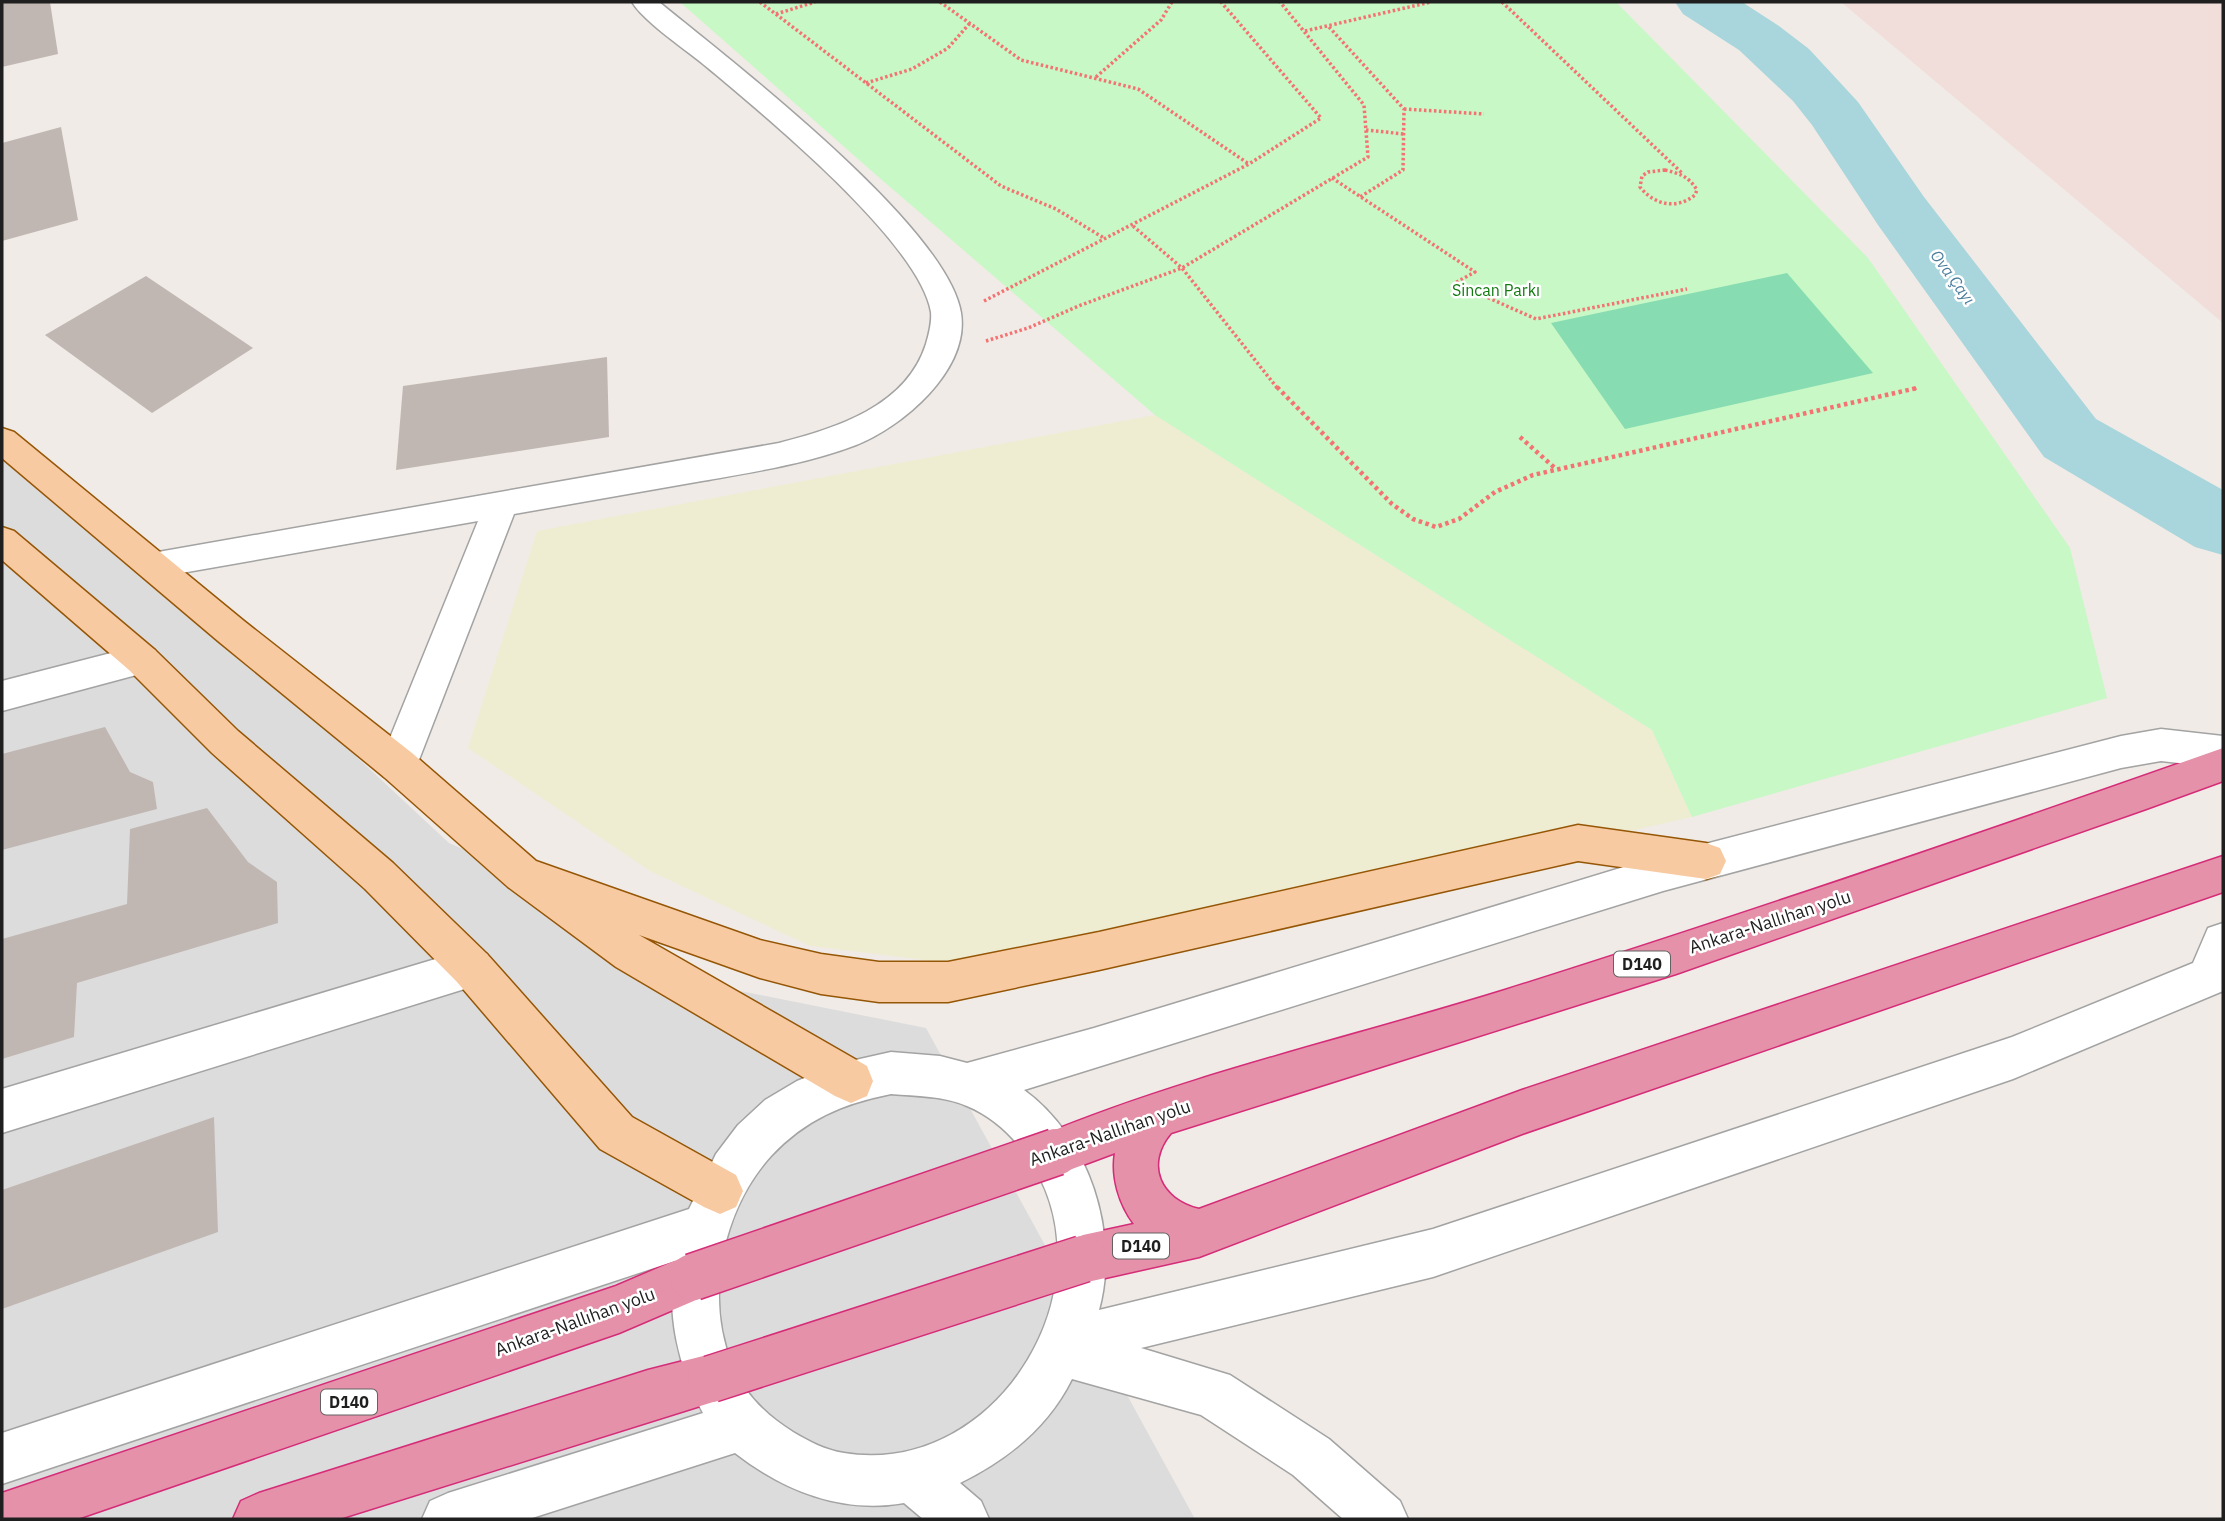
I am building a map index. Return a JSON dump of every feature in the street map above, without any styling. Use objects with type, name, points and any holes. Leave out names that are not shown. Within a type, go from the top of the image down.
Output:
[{"type":"highway","name":"Ankara-Nallıhan yolu","points":[[2,1519],[619,1309],[693,1277],[1056,1152],[1158,1114],[1519,1005],[2007,844],[2223,764]]},
{"type":"highway","name":"D140","points":[[259,1519],[648,1395],[711,1379],[1083,1259],[1199,1234],[1522,1112],[2223,874]]},
{"type":"highway","points":[[1158,1114],[1146,1126],[1136,1158],[1142,1195],[1154,1213],[1172,1226],[1199,1234]]},
{"type":"main road","points":[[2,440],[231,631],[398,765],[523,874],[631,953],[851,1081]]},
{"type":"main road","points":[[2,540],[142,660],[225,741],[379,876],[472,968],[616,1133],[712,1209]]},
{"type":"main road","points":[[523,874],[760,960],[821,974],[879,982],[934,982],[991,974],[1086,954],[1578,843],[1706,861]]},
{"type":"street","points":[[153,565],[779,455],[847,436],[892,410],[923,380],[943,341],[946,321],[941,288],[895,227],[814,146],[644,2]]},
{"type":"street","points":[[398,765],[501,505]]},
{"type":"street","points":[[2,696],[142,660]]},
{"type":"street","points":[[968,1084],[1094,1049],[1706,861],[2121,751],[2161,745],[2223,752]]},
{"type":"street","points":[[1064,1346],[1433,1253],[2000,1062],[2209,977],[2223,942]]},
{"type":"street","points":[[2,1111],[472,968]]},
{"type":"street","points":[[891,1073],[931,1074],[968,1084],[998,1097],[1023,1116],[1044,1140],[1062,1167],[1075,1199],[1082,1232],[1083,1268],[1078,1305],[1064,1346],[1043,1386],[1016,1417],[985,1443],[950,1463],[912,1476],[874,1480],[835,1478],[799,1465],[760,1441],[744,1425],[728,1408],[706,1367],[695,1321],[694,1274],[712,1209],[744,1153],[776,1122],[811,1097],[851,1081],[891,1073]]},
{"type":"street","points":[[2,1459],[712,1209]]},
{"type":"street","points":[[1064,1346],[1212,1393],[1311,1457],[1382,1519]]},
{"type":"street","points":[[448,1519],[744,1425]]},
{"type":"street","points":[[912,1476],[963,1519]]},
{"type":"path","points":[[760,2],[1001,186],[1056,209],[1105,238]]},
{"type":"path","points":[[776,14],[815,2]]},
{"type":"path","points":[[940,2],[1021,60],[1138,89],[1249,164]]},
{"type":"path","points":[[1096,77],[1161,20],[1172,2]]},
{"type":"path","points":[[946,321],[1249,164],[1321,118],[1221,2]]},
{"type":"path","points":[[935,357],[1028,328],[1081,305],[1182,268],[1368,157],[1364,105],[1280,2]]},
{"type":"path","points":[[1304,31],[1431,2]]},
{"type":"path","points":[[1502,2],[1690,179],[1697,190],[1685,203],[1649,198],[1640,187],[1642,176],[1648,172],[1665,170],[1682,174]]},
{"type":"path","points":[[866,83],[912,69],[948,48],[970,23]]},
{"type":"path","points":[[1329,27],[1404,109],[1404,170],[1360,197]]},
{"type":"path","points":[[1404,109],[1484,114]]},
{"type":"path","points":[[1366,130],[1404,134]]},
{"type":"path","points":[[1332,178],[1475,272],[1455,283],[1536,319],[1687,289]]},
{"type":"path","points":[[1133,226],[1182,268],[1268,378],[1392,505],[1413,519],[1436,527],[1459,519],[1495,492],[1534,475],[1917,388]]},
{"type":"path","points":[[1520,437],[1556,469]]},
{"type":"shaded area","points":[[1841,2],[2223,2],[2223,323]]},
{"type":"shaded area","points":[[2,431],[449,843],[522,874],[680,979],[926,1028],[1195,1519],[2,1519]]},
{"type":"green space","name":"Sincan Parkı","points":[[680,2],[1616,2],[1868,258],[2070,548],[2107,698],[1692,817],[1652,730],[1155,415]]},
{"type":"green space","points":[[1787,273],[1873,373],[1625,429],[1551,323]]},
{"type":"green space","points":[[1155,415],[1652,730],[1692,817],[1015,971],[810,946],[650,871],[468,748],[537,531]]},
{"type":"building","points":[[2,2],[50,2],[58,54],[2,67]]},
{"type":"building","points":[[61,127],[78,220],[2,241],[2,143]]},
{"type":"building","points":[[146,276],[253,348],[152,413],[45,335]]},
{"type":"building","points":[[607,357],[609,437],[396,470],[403,386]]},
{"type":"building","points":[[105,727],[130,772],[153,782],[157,809],[2,850],[2,754]]},
{"type":"building","points":[[207,808],[248,862],[277,882],[278,923],[77,983],[74,1037],[2,1059],[2,939],[127,904],[130,829]]},
{"type":"building","points":[[214,1117],[218,1232],[2,1309],[2,1190]]},
{"type":"waterway","name":"Ova Çayı","points":[[1703,2],[1759,38],[1814,88],[1836,115],[1901,211],[2070,438],[2223,526]]}]
